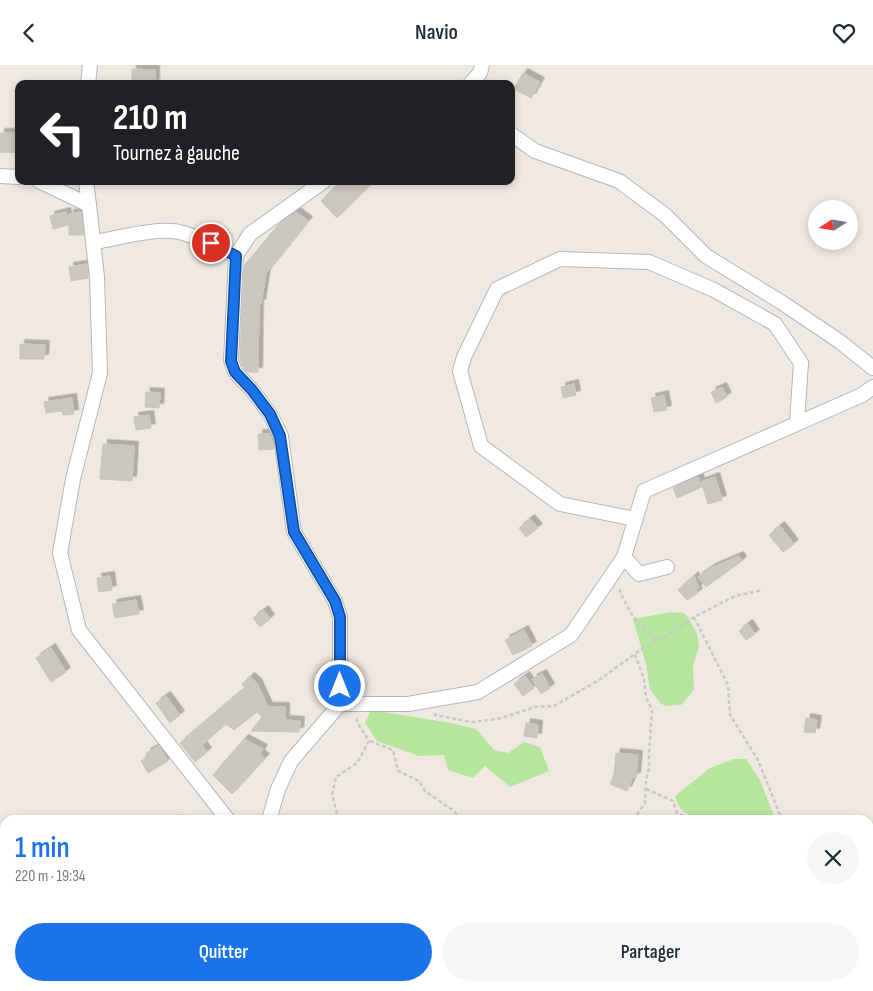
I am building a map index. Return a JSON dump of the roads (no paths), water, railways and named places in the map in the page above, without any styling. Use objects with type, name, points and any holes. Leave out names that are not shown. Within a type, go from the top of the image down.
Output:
[{"type":"street","points":[[88,80],[90,65]]},
{"type":"street","points":[[474,80],[480,73],[482,65]]},
{"type":"street","points":[[515,137],[535,151],[619,181],[665,215],[706,256],[781,302],[838,341],[873,368]]},
{"type":"street","points":[[0,176],[15,177]]},
{"type":"street","points":[[47,185],[89,205]]},
{"type":"street","points":[[86,185],[98,277],[100,373],[73,479],[60,553],[78,630],[224,815]]},
{"type":"street","points":[[270,815],[278,789],[291,761],[340,704],[340,617],[335,601],[294,532],[280,436],[270,414],[252,390],[235,372],[231,361],[236,256],[250,234],[318,185]]},
{"type":"street","points":[[95,242],[153,231],[181,232],[211,243],[236,256]]},
{"type":"street","points":[[635,519],[560,504],[481,446],[460,371],[464,357],[497,289],[560,259],[649,262],[714,290],[775,324],[801,363],[797,423]]},
{"type":"street","points":[[340,704],[408,704],[478,692],[571,635],[624,557],[644,491],[862,395],[873,387]]},
{"type":"street","points":[[624,557],[639,574],[667,567]]}]
